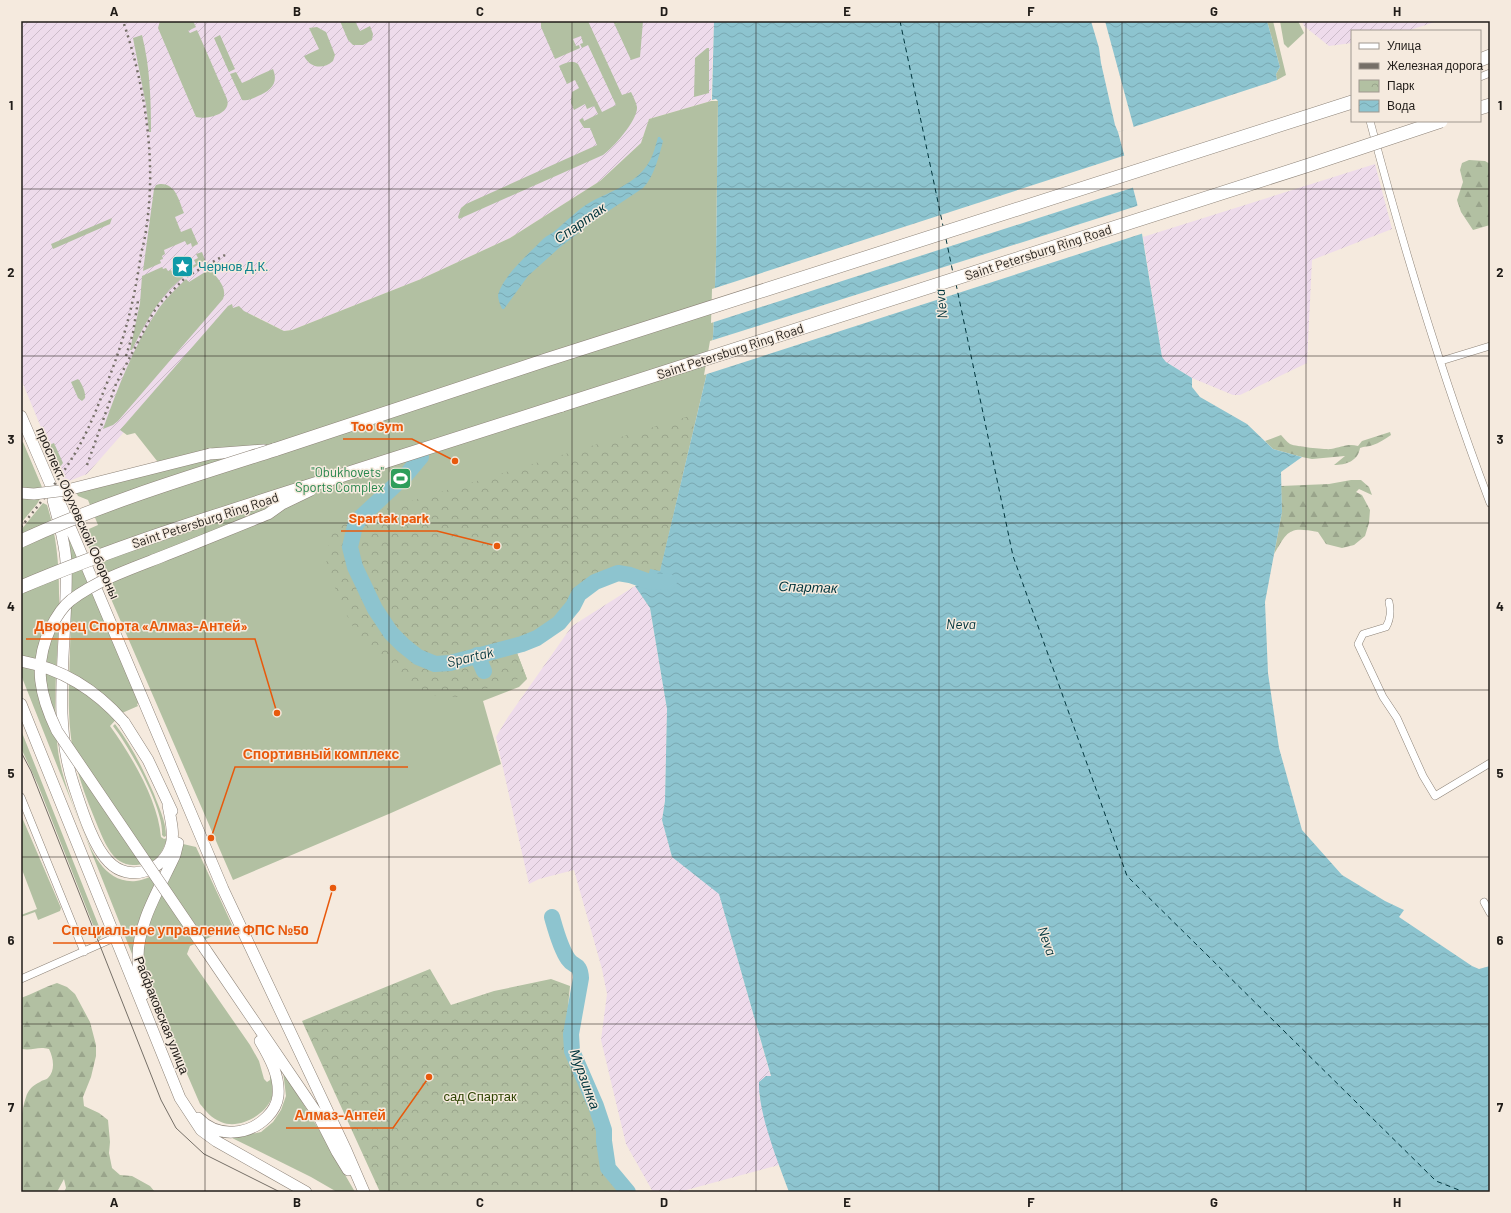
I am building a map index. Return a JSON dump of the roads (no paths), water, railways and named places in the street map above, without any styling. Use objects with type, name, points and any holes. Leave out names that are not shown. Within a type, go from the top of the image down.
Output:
[{"type":"highway","points":[[21,541],[49,528],[144,491],[274,450],[546,360],[1351,102]]},
{"type":"highway","name":"Saint Petersburg Ring Road","points":[[21,587],[73,564],[169,531],[1309,165],[1438,122]]},
{"type":"main road","name":"проспект Обуховской Обороны","points":[[21,416],[62,508],[223,889],[342,1141],[363,1192]]},
{"type":"main road","points":[[21,493],[34,494],[67,490],[210,454],[274,450]]},
{"type":"main road","points":[[44,470],[62,537],[66,562],[62,701],[67,762],[94,839],[108,862],[119,870],[133,873],[153,868],[162,862],[172,843],[168,805]]},
{"type":"main road","points":[[346,474],[282,504],[268,514],[122,572],[82,593],[65,606],[52,624],[45,641],[41,658],[40,681],[48,712],[57,731],[318,1115],[337,1152],[363,1192]]},
{"type":"main road","points":[[21,661],[45,667],[74,680],[101,698],[124,722],[148,760],[178,827],[178,847],[147,916],[139,942],[138,962],[147,1014]]},
{"type":"main road","name":"Рабфаковская улица","points":[[21,704],[180,1098],[201,1130],[216,1141],[306,1192]]},
{"type":"main road","points":[[180,1098],[201,1121],[210,1127],[230,1133],[242,1132],[254,1128],[272,1111],[277,1101],[278,1089],[271,1060],[248,1023],[241,1002]]},
{"type":"street","points":[[1370,122],[1406,253],[1454,404],[1490,503]]},
{"type":"street","points":[[1441,361],[1490,346]]},
{"type":"street","points":[[1389,602],[1391,611],[1390,619],[1386,626],[1363,634],[1358,644],[1383,697],[1397,718],[1435,796],[1490,763]]},
{"type":"street","points":[[21,797],[84,952]]},
{"type":"street","points":[[1484,902],[1490,913]]},
{"type":"street","points":[[21,979],[116,937]]},
{"type":"water","name":"Neva","points":[[714,21],[1267,21],[1280,67],[1276,74],[1277,80],[1118,132],[1137,203],[1162,357],[1166,362],[1192,378],[1192,387],[1200,397],[1247,424],[1273,449],[1302,457],[1281,472],[1282,512],[1265,602],[1268,673],[1279,748],[1302,830],[1342,875],[1385,901],[1404,910],[1399,917],[1472,966],[1479,969],[1490,966],[1490,1192],[789,1192],[774,1152],[762,1108],[759,1082],[766,1076],[771,1076],[719,894],[672,857],[662,820],[665,801],[667,709],[650,608],[635,586],[647,581],[650,569],[660,571],[706,377],[713,337],[716,259],[718,101],[716,99],[712,100]]},
{"type":"water","name":"Спартак","points":[[658,137],[660,137],[663,141],[660,153],[656,166],[643,188],[595,220],[559,248],[528,276],[504,309],[502,309],[498,295],[501,287],[511,272],[545,238],[580,209],[633,180],[650,161]]},
{"type":"waterway","name":"Spartak","points":[[421,457],[406,475],[361,517],[355,526],[350,547],[355,567],[375,609],[391,633],[418,657],[435,664],[450,663],[522,644],[537,638],[559,623],[573,606],[579,594],[595,582],[618,573],[630,575],[647,581],[669,582]]},
{"type":"waterway","name":"Мурзинка","points":[[477,655],[484,671]]},
{"type":"waterway","name":"Мурзинка","points":[[552,917],[558,939],[565,954],[570,962],[578,967],[581,978],[571,1034],[572,1051],[596,1106],[604,1130],[608,1168],[628,1192]]},
{"type":"tram line","points":[[21,752],[31,771],[161,1100],[176,1128],[204,1154],[280,1192]]},
{"type":"railway","points":[[21,527],[44,499],[72,459],[86,433],[118,354],[128,322],[135,289],[146,233],[149,204],[149,151],[143,97],[131,46],[123,21]]},
{"type":"railway","points":[[87,465],[116,384],[153,313],[161,302],[186,277],[225,255]]},
{"type":"railway","points":[[126,356],[133,333],[138,301]]},
{"type":"place","name":"Чернов Д.К.","points":[[183,266]]},
{"type":"place","name":"Too Gym","points":[[455,461]]},
{"type":"place","name":"\"Obukhovets\" Sports Complex","points":[[400,479]]},
{"type":"place","name":"Spartak park","points":[[497,546]]},
{"type":"place","name":"Дворец Спорта «Алмаз-Антей»","points":[[277,713]]},
{"type":"place","name":"Спортивный комплекс","points":[[211,838]]},
{"type":"place","name":"Специальное управление ФПС №50","points":[[333,888]]},
{"type":"place","name":"Алмаз-Антей","points":[[429,1077]]},
{"type":"park label","name":"сад Спартак","points":[[480,1096]]}]
